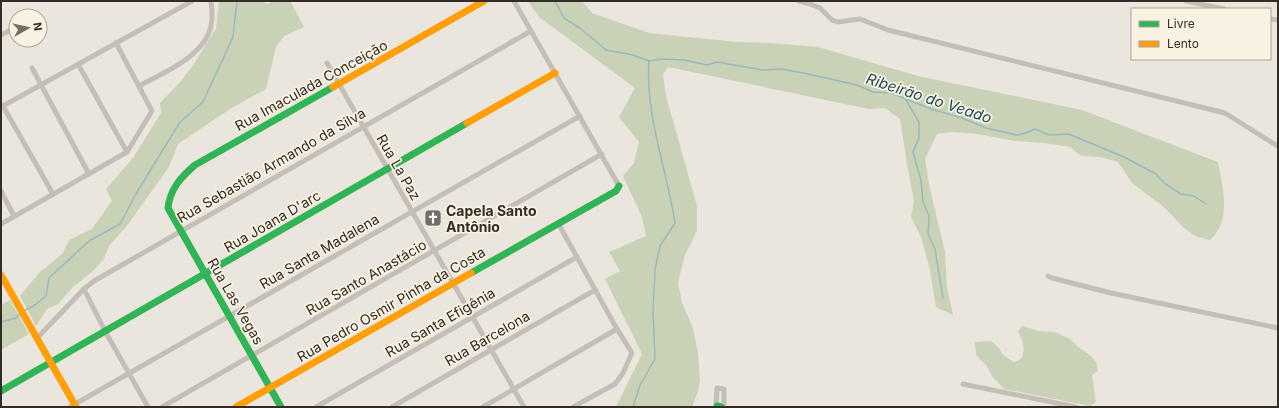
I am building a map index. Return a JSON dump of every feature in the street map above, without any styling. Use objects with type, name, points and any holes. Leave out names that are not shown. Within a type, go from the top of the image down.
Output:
[{"type":"street","points":[[53,194],[2,107],[192,1]]},
{"type":"street","points":[[139,86],[186,60],[196,51],[206,38],[211,26],[213,12],[211,1]]},
{"type":"street","name":"Rua Imaculada Conceição","points":[[168,208],[170,193],[188,170],[195,165],[484,1]]},
{"type":"street","points":[[514,1],[619,186]]},
{"type":"street","points":[[799,1],[820,8],[832,20],[838,22],[860,19],[888,30],[1219,111],[1233,117],[1278,146]]},
{"type":"street","points":[[1186,1],[1219,8]]},
{"type":"street","name":"Rua Sebastião Armando da Silva","points":[[37,338],[84,289],[94,281],[531,30]]},
{"type":"street","points":[[1,224],[127,152],[152,111],[116,43]]},
{"type":"street","name":"Rua La Paz","points":[[327,63],[338,85],[524,407]]},
{"type":"street","points":[[78,64],[127,152]]},
{"type":"street","points":[[32,68],[89,174]]},
{"type":"street","name":"Rua Joana D'arc","points":[[1,391],[555,73]]},
{"type":"street","name":"Rua Santa Madalena","points":[[74,406],[580,116]]},
{"type":"street","name":"Rua Santo Anastácio","points":[[162,407],[602,154]]},
{"type":"street","name":"Rua Pedro Osmir Pinha da Costa","points":[[236,407],[616,191],[619,186]]},
{"type":"street","points":[[1,191],[14,216]]},
{"type":"street","name":"Rua Las Vegas","points":[[168,208],[281,407]]},
{"type":"street","points":[[558,223],[632,353],[623,373],[615,384],[580,405],[573,407]]},
{"type":"street","name":"Rua Santa Efigênia","points":[[316,407],[576,257]]},
{"type":"street","points":[[1048,276],[1111,293],[1278,328]]},
{"type":"street","points":[[1,277],[25,316],[74,406]]},
{"type":"street","points":[[84,289],[105,331],[148,407]]},
{"type":"street","name":"Rua Barcelona","points":[[392,407],[595,290]]},
{"type":"street","points":[[483,407],[617,329]]},
{"type":"street","points":[[963,384],[1056,405],[1076,407]]},
{"type":"street","points":[[717,388],[719,407]]},
{"type":"green space","points":[[219,1],[262,1],[267,4],[274,1],[290,1],[304,27],[284,36],[276,47],[266,89],[230,109],[178,144],[169,167],[126,227],[109,246],[104,259],[93,271],[72,288],[58,304],[47,309],[36,326],[20,296],[39,273],[62,254],[69,240],[92,229],[112,201],[106,189],[133,158],[161,113],[160,103],[181,81],[194,64],[216,28]]},
{"type":"green space","points":[[528,1],[582,1],[592,13],[649,33],[737,42],[818,47],[918,76],[1082,110],[1218,162],[1222,182],[1224,214],[1217,232],[1210,240],[1197,237],[1184,228],[1164,207],[1132,183],[1118,162],[1100,157],[1081,156],[1070,147],[1045,143],[1015,141],[978,134],[950,132],[937,134],[925,159],[929,184],[945,252],[947,287],[953,315],[936,307],[930,270],[921,237],[911,217],[914,201],[900,119],[885,108],[869,109],[668,67],[663,74],[666,96],[697,206],[697,231],[685,255],[678,282],[682,303],[693,328],[698,353],[700,381],[692,407],[616,407],[642,354],[605,279],[620,271],[609,252],[646,236],[642,217],[623,176],[634,163],[639,142],[619,117],[635,88],[539,17]]},
{"type":"green space","points":[[10,300],[29,334],[1,350],[1,305]]},
{"type":"green space","points":[[1023,326],[1039,331],[1055,332],[1070,339],[1091,356],[1096,362],[1098,371],[1092,375],[1096,402],[1090,406],[1004,389],[992,376],[986,365],[976,355],[975,342],[991,341],[999,348],[1003,355],[1014,362],[1021,359],[1023,355],[1023,345],[1018,331]]},
{"type":"waterway","points":[[24,311],[35,305],[46,296],[49,278],[89,241],[120,224],[136,194],[180,122],[203,102],[233,37],[237,1]]},
{"type":"waterway","name":"Ribeirão do Veado","points":[[555,1],[564,18],[581,29],[606,50],[633,55],[649,61],[662,59],[684,60],[707,65],[717,62],[763,70],[782,69],[857,85],[873,92],[891,93],[986,128],[1008,133],[1017,135],[1035,129],[1049,135],[1069,134],[1126,158],[1156,174],[1164,183],[1181,194],[1194,196],[1206,204]]},
{"type":"waterway","points":[[633,407],[640,385],[655,359],[653,310],[655,270],[660,246],[675,223],[653,122],[650,102],[649,61]]},
{"type":"waterway","points":[[906,100],[919,122],[919,138],[913,152],[921,180],[923,202],[929,216],[928,234],[935,249],[943,298]]},
{"type":"waterway","points":[[1,322],[16,318],[21,313]]},
{"type":"traffic: fast","points":[[281,407],[168,208],[169,201],[177,184],[195,165],[333,87]]},
{"type":"traffic: fast","points":[[1,391],[467,123]]},
{"type":"traffic: fast","points":[[471,273],[616,191],[619,186]]},
{"type":"traffic: fast","points":[[717,406],[721,407]]},
{"type":"traffic: slow","points":[[333,87],[484,1]]},
{"type":"traffic: slow","points":[[467,123],[555,73]]},
{"type":"traffic: slow","points":[[236,407],[471,273]]},
{"type":"traffic: slow","points":[[1,275],[76,407]]},
{"type":"place","name":"Capela Santo Antônio","points":[[433,218]]}]
